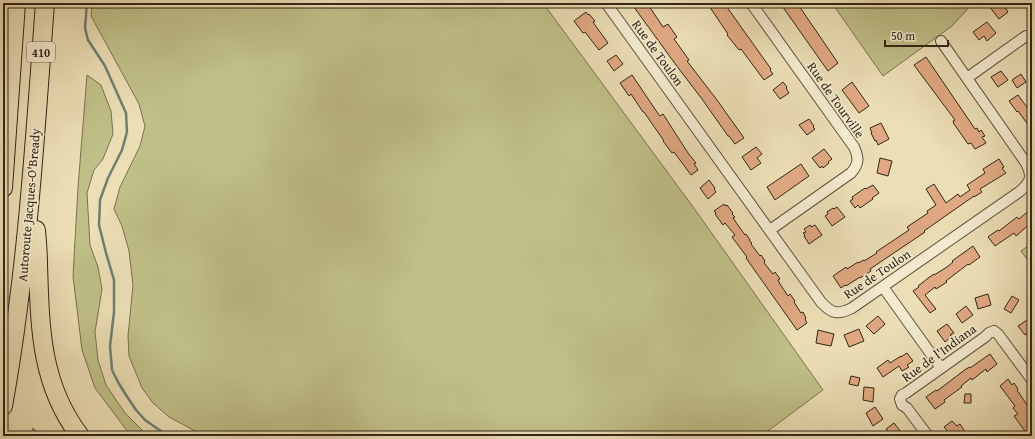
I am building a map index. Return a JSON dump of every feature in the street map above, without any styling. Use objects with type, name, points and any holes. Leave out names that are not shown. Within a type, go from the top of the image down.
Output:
[{"type":"highway","name":"410","points":[[3,188],[16,3]]},
{"type":"highway","name":"Autoroute Jacques-O'Bready","points":[[3,406],[20,294],[32,182],[45,3]]},
{"type":"highway","points":[[32,182],[40,315],[45,358],[52,384],[60,405],[68,420],[80,436]]},
{"type":"street","name":"Rue de Toulon","points":[[606,3],[821,302],[828,310],[835,312],[844,312],[852,308],[1019,192],[1029,181],[1030,175],[1026,163],[941,41]]},
{"type":"street","name":"Rue de Tourville","points":[[751,3],[854,147],[858,155],[858,162],[851,173],[770,230]]},
{"type":"street","points":[[967,78],[1026,36]]},
{"type":"street","points":[[883,286],[941,368]]},
{"type":"street","name":"Rue de l'Indiana","points":[[928,436],[907,408],[902,405],[900,399],[902,395],[989,333],[994,331],[998,334],[1032,380]]},
{"type":"shaded area","points":[[92,3],[543,3],[696,211],[823,390],[761,436],[207,436],[199,433],[169,417],[153,403],[142,388],[129,356],[128,336],[133,285],[129,251],[122,226],[114,209],[120,187],[140,146],[145,126],[139,104],[91,16]]},
{"type":"shaded area","points":[[832,3],[973,3],[952,26],[883,76]]},
{"type":"shaded area","points":[[87,75],[101,85],[111,111],[113,134],[103,159],[94,170],[87,193],[90,245],[98,267],[102,289],[95,332],[98,360],[106,385],[125,413],[149,436],[131,436],[95,388],[82,350],[73,276]]},
{"type":"shaded area","points":[[1032,243],[1032,266],[1021,251]]},
{"type":"building","points":[[631,3],[647,3],[663,27],[668,24],[677,37],[674,39],[689,60],[687,61],[744,138],[735,144],[728,136]]},
{"type":"building","points":[[707,3],[724,3],[773,74],[764,80],[741,49],[739,50],[727,35],[728,34]]},
{"type":"building","points":[[780,3],[797,3],[838,63],[828,71]]},
{"type":"building","points":[[993,3],[1002,3],[1008,12],[999,19],[989,6]]},
{"type":"building","points":[[586,12],[595,21],[593,22],[608,43],[599,50],[574,21]]},
{"type":"building","points":[[987,22],[996,33],[987,41],[984,36],[979,40],[973,32]]},
{"type":"building","points":[[616,55],[623,64],[614,71],[607,61]]},
{"type":"building","points":[[926,57],[975,129],[977,128],[979,132],[981,130],[985,136],[982,137],[986,143],[975,149],[971,143],[968,144],[954,124],[953,121],[955,120],[914,65]]},
{"type":"building","points":[[1001,71],[1008,80],[998,87],[991,77]]},
{"type":"building","points":[[1021,74],[1026,82],[1017,88],[1012,80]]},
{"type":"building","points":[[632,75],[659,115],[660,116],[663,114],[696,163],[694,164],[698,170],[691,175],[674,152],[672,153],[663,141],[631,94],[629,96],[620,83]]},
{"type":"building","points":[[783,82],[789,93],[780,99],[773,90]]},
{"type":"building","points":[[852,82],[869,106],[859,113],[842,90]]},
{"type":"building","points":[[1018,95],[1032,114],[1032,130],[1009,101]]},
{"type":"building","points":[[809,119],[815,129],[807,135],[799,125]]},
{"type":"building","points":[[881,123],[889,139],[878,145],[871,133],[870,128]]},
{"type":"building","points":[[756,147],[762,154],[757,158],[761,163],[751,170],[742,157]]},
{"type":"building","points":[[824,149],[832,159],[823,168],[822,166],[820,168],[812,158]]},
{"type":"building","points":[[880,158],[892,161],[888,176],[877,173]]},
{"type":"building","points":[[999,159],[1004,167],[1002,168],[1006,173],[980,189],[982,192],[974,196],[924,231],[925,232],[870,269],[871,271],[841,288],[833,276],[846,267],[847,269],[877,253],[876,252],[909,230],[907,227],[928,213],[927,211],[936,205],[926,189],[934,184],[946,203],[958,194],[960,197],[970,190],[967,185],[985,173],[983,169]]},
{"type":"building","points":[[801,164],[809,176],[775,200],[767,187]]},
{"type":"building","points":[[709,180],[716,192],[708,199],[700,188]]},
{"type":"building","points":[[873,185],[879,193],[860,208],[858,205],[855,208],[850,201],[853,199],[852,197],[865,188],[866,189]]},
{"type":"building","points":[[724,204],[725,206],[727,205],[733,213],[732,214],[735,217],[733,218],[745,235],[746,234],[760,256],[761,255],[765,261],[765,264],[773,274],[775,272],[780,279],[778,280],[788,296],[790,294],[801,313],[803,312],[807,323],[797,330],[732,237],[735,235],[725,223],[723,225],[715,214],[716,213],[714,211]]},
{"type":"building","points":[[837,207],[845,217],[832,226],[825,216],[828,214],[827,212]]},
{"type":"building","points":[[1032,208],[1032,222],[1016,236],[1014,233],[995,246],[988,237],[998,230],[999,231],[1017,217],[1019,219]]},
{"type":"building","points":[[810,225],[811,227],[815,225],[822,235],[809,244],[803,233],[806,232],[804,229]]},
{"type":"building","points":[[973,246],[980,257],[969,265],[968,264],[946,281],[947,282],[936,289],[935,287],[925,295],[936,309],[930,313],[913,291]]},
{"type":"building","points":[[988,294],[991,305],[978,309],[975,298]]},
{"type":"building","points":[[1012,296],[1019,300],[1011,313],[1004,309]]},
{"type":"building","points":[[966,306],[973,315],[962,323],[956,314]]},
{"type":"building","points":[[878,316],[885,324],[874,334],[866,326]]},
{"type":"building","points":[[1027,320],[1032,327],[1032,330],[1025,335],[1018,326]]},
{"type":"building","points":[[947,324],[954,333],[950,335],[952,336],[945,342],[937,331]]},
{"type":"building","points":[[859,329],[864,341],[849,347],[844,335]]},
{"type":"building","points":[[818,330],[834,334],[831,346],[816,343]]},
{"type":"building","points":[[907,353],[913,361],[907,365],[909,367],[902,371],[899,366],[883,377],[877,368],[888,360],[890,363]]},
{"type":"building","points":[[990,354],[997,364],[987,372],[986,369],[972,380],[971,378],[961,386],[962,387],[944,400],[945,402],[935,409],[926,397]]},
{"type":"building","points":[[851,376],[860,378],[858,386],[849,384]]},
{"type":"building","points":[[1008,379],[1012,385],[1014,383],[1027,405],[1029,404],[1032,408],[1032,430],[1027,434],[1014,416],[1018,414],[1013,408],[1015,406],[1000,386]]},
{"type":"building","points":[[864,387],[874,388],[873,402],[863,400]]},
{"type":"building","points":[[965,394],[971,394],[971,403],[964,403]]},
{"type":"building","points":[[875,407],[883,419],[873,426],[866,413]]},
{"type":"building","points":[[952,421],[957,426],[960,424],[968,436],[952,436],[944,427]]},
{"type":"building","points":[[894,423],[904,436],[890,436],[886,429]]},
{"type":"waterway","points":[[87,3],[85,28],[88,40],[105,66],[126,113],[127,132],[122,150],[108,178],[100,200],[99,225],[114,280],[114,312],[110,346],[112,370],[136,410],[145,420],[168,436]]},
{"type":"waterway","points":[[33,429],[39,436]]}]
